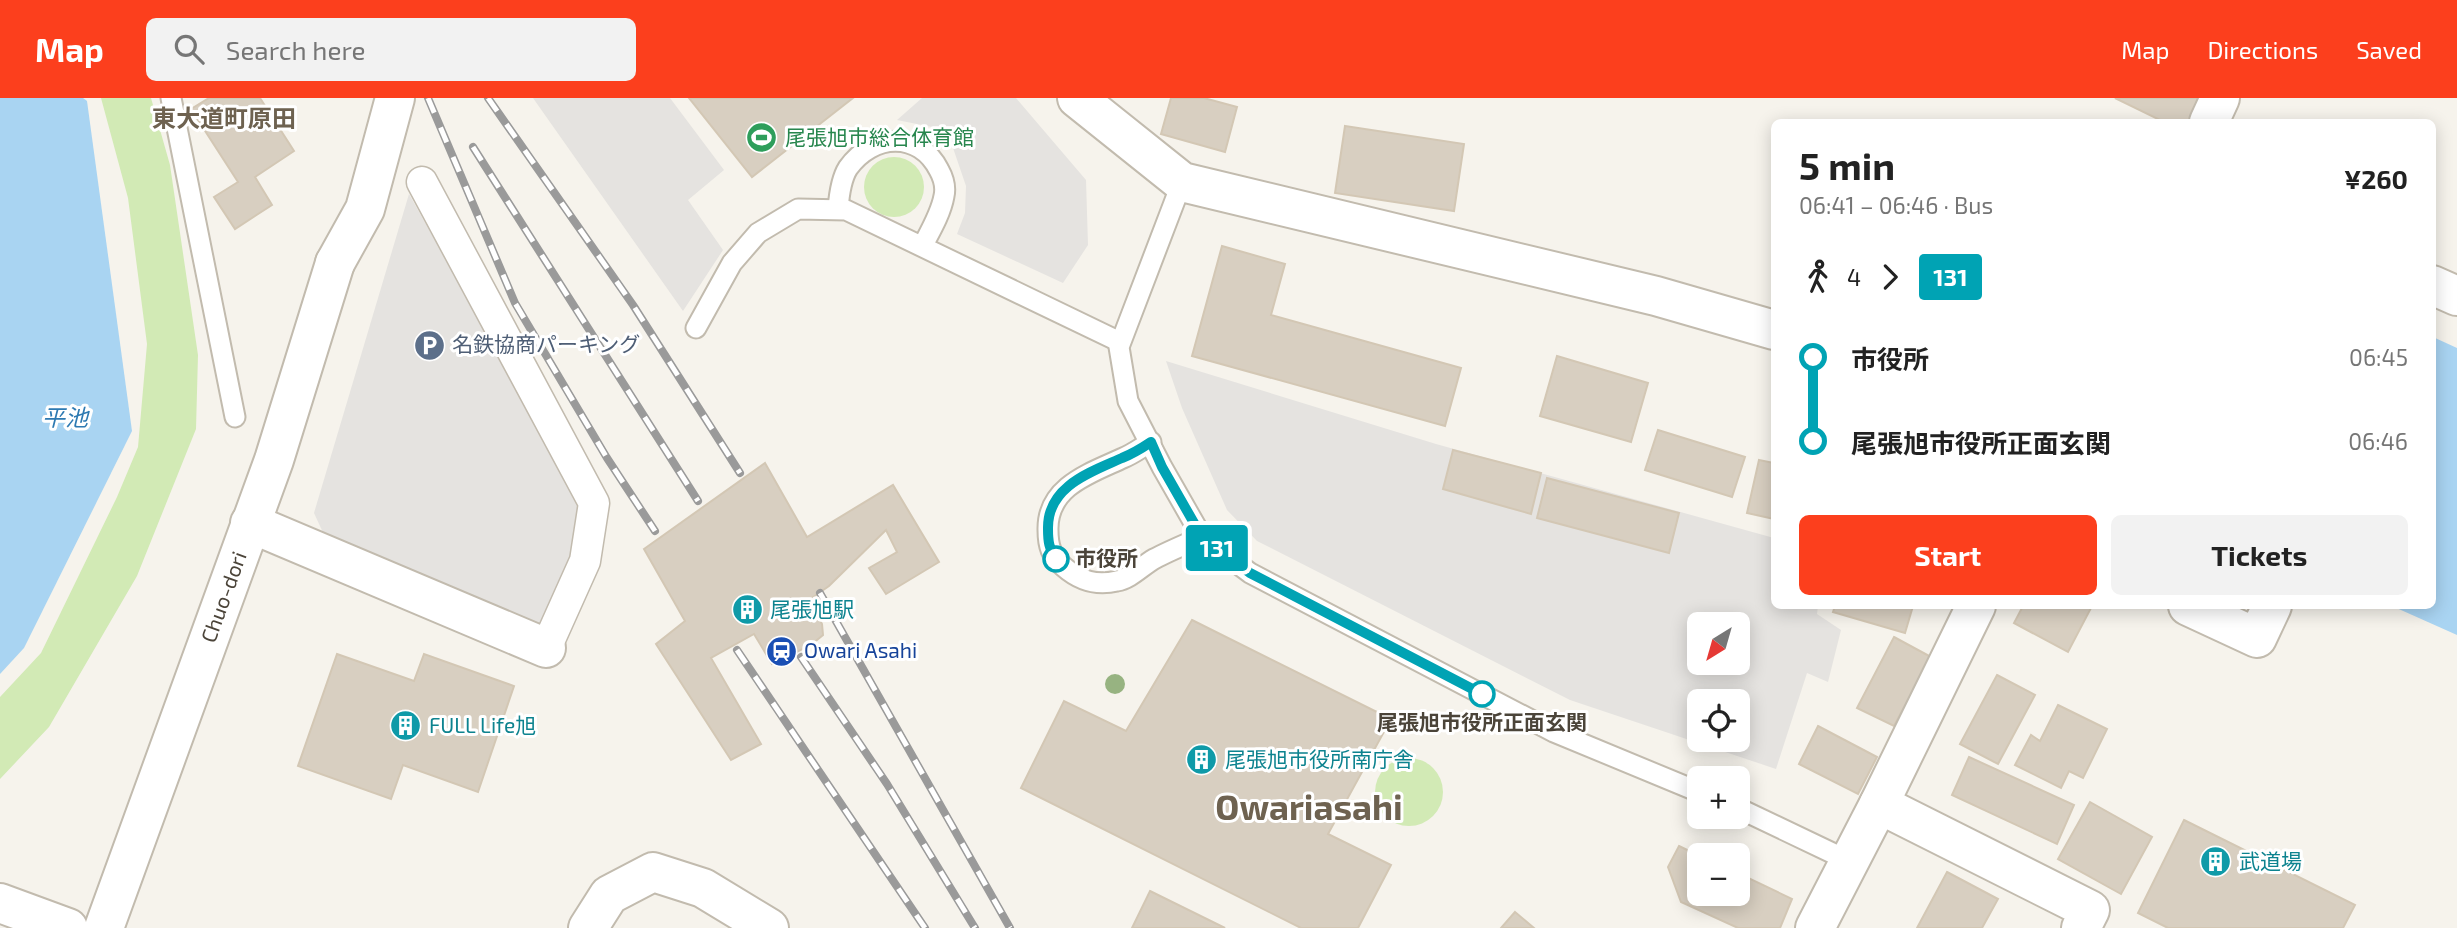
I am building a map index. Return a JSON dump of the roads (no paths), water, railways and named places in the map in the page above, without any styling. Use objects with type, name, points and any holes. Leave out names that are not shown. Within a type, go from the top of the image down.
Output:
[{"type":"street","name":"Chuo-dori","points":[[335,263],[333,233],[372,98]]},
{"type":"street","name":"Chuo-dori","points":[[104,928],[275,460],[335,263],[365,209],[395,98]]},
{"type":"street","points":[[1076,98],[1182,182],[1656,296],[1771,329]]},
{"type":"street","points":[[2210,119],[2220,98]]},
{"type":"street","points":[[250,523],[546,648],[585,561],[594,503],[422,181]]},
{"type":"street","points":[[2436,287],[2457,296]]},
{"type":"street","points":[[1815,928],[1975,609]]},
{"type":"street","points":[[2194,609],[2257,638],[2271,609]]},
{"type":"street","points":[[1879,804],[2090,910],[2081,928]]},
{"type":"street","points":[[588,928],[609,895],[653,872],[703,888],[769,928]]},
{"type":"street","points":[[0,903],[68,928]]},
{"type":"lane","points":[[171,98],[235,417]]},
{"type":"lane","points":[[838,209],[839,194],[847,169],[864,151],[888,141],[912,143],[933,159],[944,180],[945,195],[923,246]]},
{"type":"lane","points":[[1182,182],[1119,346],[1128,401],[1202,537],[1250,573],[1555,732],[1687,787]]},
{"type":"lane","points":[[696,328],[732,263],[758,233],[798,209],[838,209],[846,210],[923,246],[1121,342]]},
{"type":"lane","points":[[1151,442],[1125,457],[1081,476],[1066,487],[1055,503],[1048,522],[1048,548],[1058,562],[1077,578],[1097,584],[1121,581],[1154,559],[1202,537]]},
{"type":"lane","points":[[1750,814],[1849,860]]},
{"type":"water","name":"平池","points":[[0,98],[83,98],[87,101],[132,431],[24,648],[0,674]]},
{"type":"water","points":[[2436,338],[2457,348],[2457,635],[2399,609],[2436,609]]},
{"type":"railway","points":[[428,98],[515,303],[607,458],[655,531]]},
{"type":"railway","points":[[488,98],[633,305],[740,473]]},
{"type":"railway","points":[[473,147],[698,501]]},
{"type":"railway","points":[[820,593],[1010,928]]},
{"type":"railway","points":[[737,650],[925,928]]},
{"type":"railway","points":[[801,657],[887,784],[975,928]]},
{"type":"place","name":"尾張旭市総合体育館","points":[[762,138]]},
{"type":"place","name":"名鉄協商パーキング","points":[[429,345]]},
{"type":"place","name":"市役所","points":[[1056,559]]},
{"type":"place","name":"尾張旭駅","points":[[747,610]]},
{"type":"place","name":"Owari Asahi","points":[[781,651]]},
{"type":"place","name":"尾張旭市役所正面玄関","points":[[1482,694]]},
{"type":"place","name":"FULL Life旭","points":[[406,726]]},
{"type":"place","name":"尾張旭市役所南庁舎","points":[[1202,760]]},
{"type":"place","name":"武道場","points":[[2216,862]]},
{"type":"district","name":"東大道町原田","points":[[224,119]]},
{"type":"district","name":"Owariasahi","points":[[1309,808]]}]
